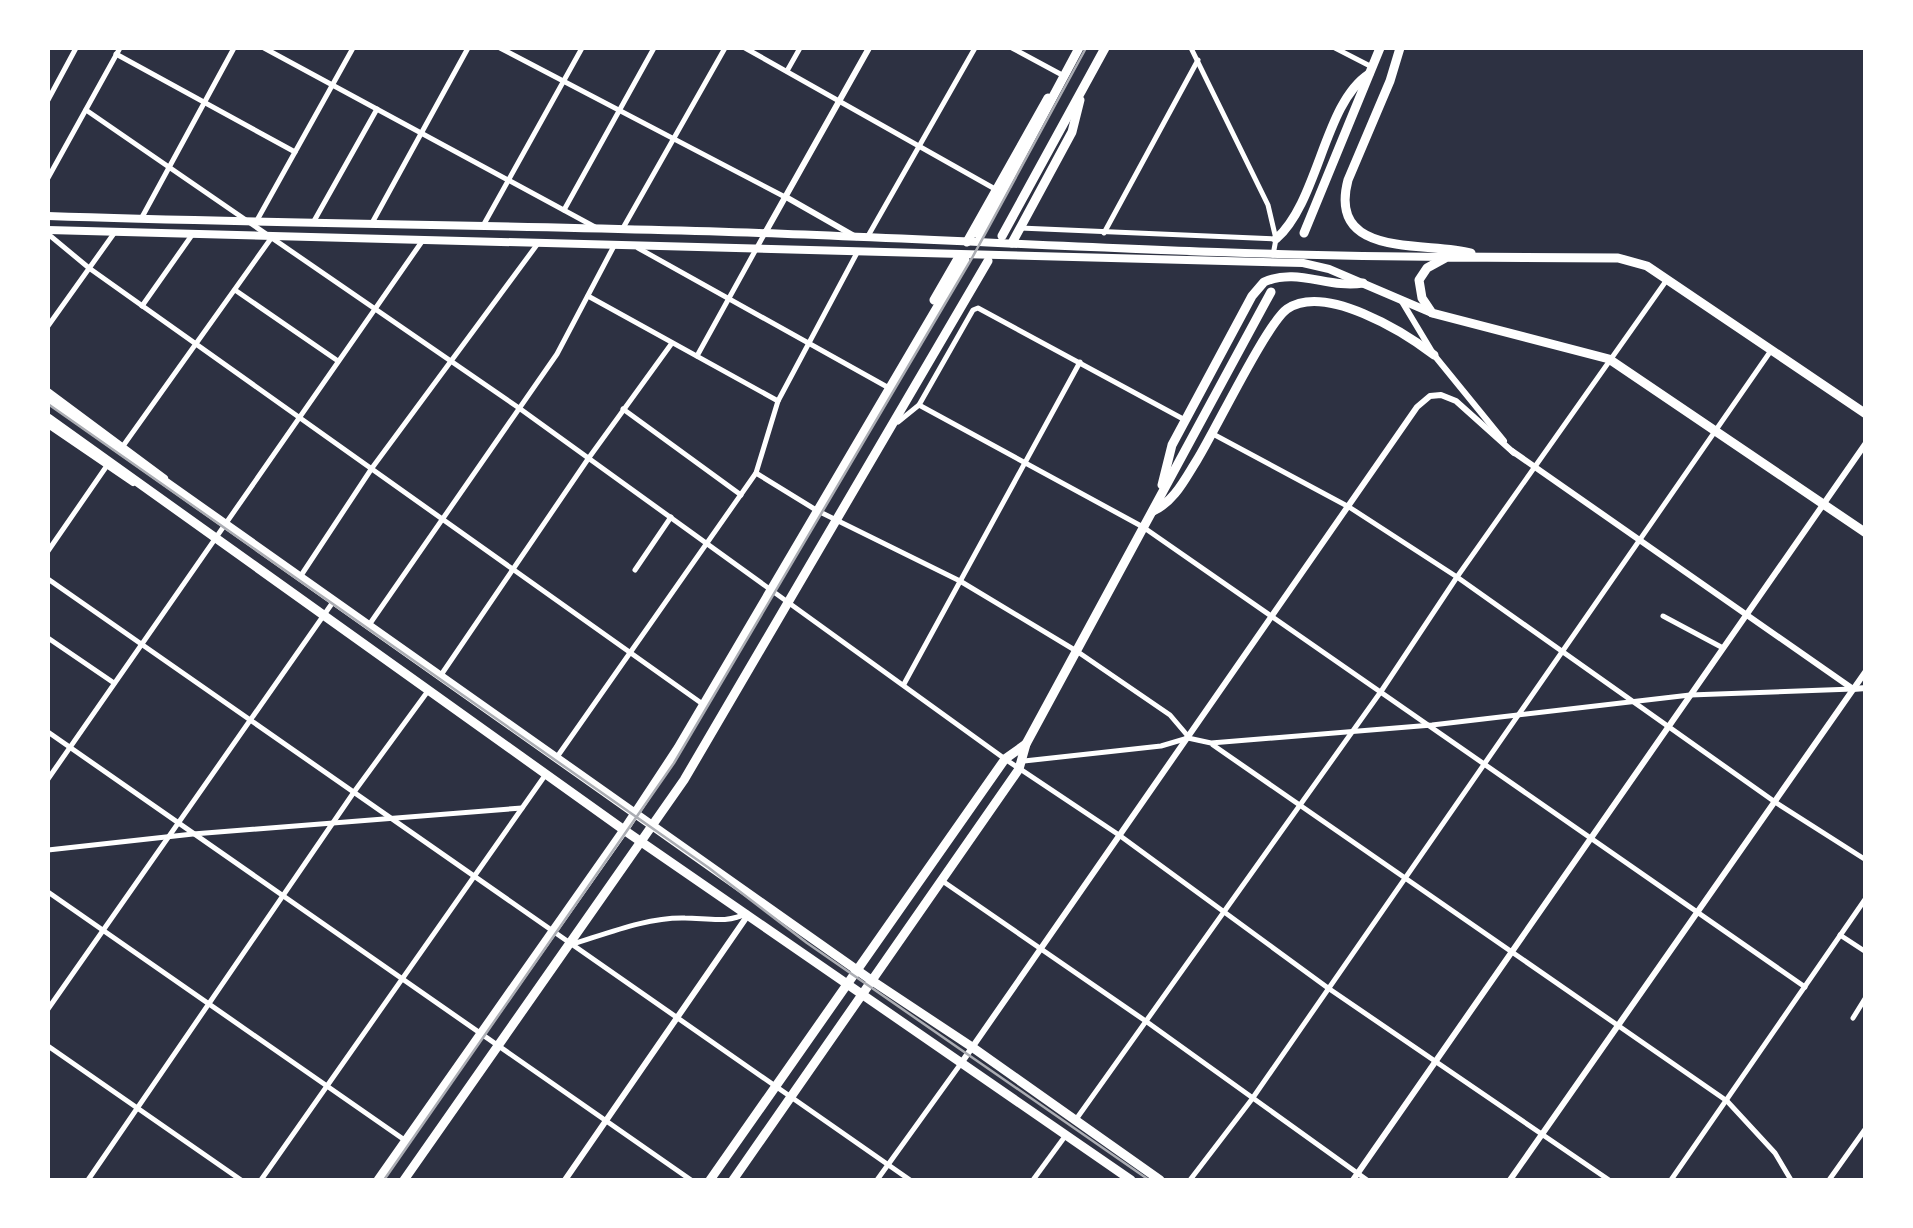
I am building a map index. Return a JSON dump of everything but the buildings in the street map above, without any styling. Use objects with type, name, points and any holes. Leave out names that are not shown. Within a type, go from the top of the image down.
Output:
[{"type":"main road","points":[[979,235],[1079,48]]},
{"type":"main road","points":[[1002,236],[1105,48]]},
{"type":"main road","points":[[1304,234],[1380,48]]},
{"type":"main road","points":[[1400,48],[1348,180],[1345,193],[1349,218],[1357,230],[1383,243],[1452,248],[1478,256]]},
{"type":"main road","points":[[1276,239],[1302,201],[1348,96],[1371,70]]},
{"type":"main road","points":[[967,242],[1064,76]]},
{"type":"main road","points":[[1012,243],[1072,132],[1083,87]]},
{"type":"main road","points":[[48,216],[255,224],[484,224],[1306,256],[1618,258],[1647,266],[1668,278],[1866,414]]},
{"type":"main road","points":[[623,229],[632,245]]},
{"type":"main road","points":[[48,232],[615,244],[962,258],[1304,263],[1329,269],[1432,313],[1608,359],[1866,532]]},
{"type":"main road","points":[[1432,313],[1422,298],[1419,280],[1427,268],[1447,257]]},
{"type":"main road","points":[[378,1180],[636,813],[704,706],[962,258]]},
{"type":"main road","points":[[404,1180],[654,826],[988,261]]},
{"type":"main road","points":[[1161,492],[1168,453],[1252,296],[1264,282],[1302,276],[1344,286],[1363,283]]},
{"type":"main road","points":[[733,1180],[1022,765],[1026,744],[1271,292]]},
{"type":"main road","points":[[1150,512],[1170,500],[1213,434],[1274,324],[1297,304],[1332,305],[1386,322],[1434,355]]},
{"type":"main road","points":[[50,401],[1160,1180]]},
{"type":"main road","points":[[49,427],[150,489],[624,830],[1130,1180]]},
{"type":"main road","points":[[710,1180],[1005,759],[1026,744]]},
{"type":"street","points":[[48,100],[76,48]]},
{"type":"street","points":[[141,219],[234,48]]},
{"type":"street","points":[[264,48],[597,228]]},
{"type":"street","points":[[255,224],[353,48]]},
{"type":"street","points":[[370,226],[468,48]]},
{"type":"street","points":[[500,48],[862,238],[975,48]]},
{"type":"street","points":[[484,224],[582,48]]},
{"type":"street","points":[[564,210],[654,48]]},
{"type":"street","points":[[623,229],[725,48]]},
{"type":"street","points":[[745,48],[996,190]]},
{"type":"street","points":[[787,71],[800,48]]},
{"type":"street","points":[[697,356],[870,48]]},
{"type":"street","points":[[1012,48],[1064,76]]},
{"type":"street","points":[[1191,48],[1268,205],[1276,239],[1273,255]]},
{"type":"street","points":[[1334,48],[1371,70]]},
{"type":"street","points":[[48,178],[118,51],[295,152]]},
{"type":"street","points":[[1104,233],[1198,59]]},
{"type":"street","points":[[312,224],[377,109]]},
{"type":"street","points":[[86,110],[519,408],[1328,988],[1609,1180]]},
{"type":"street","points":[[1020,228],[1276,239]]},
{"type":"street","points":[[48,232],[88,268],[704,706]]},
{"type":"street","points":[[49,322],[115,232]]},
{"type":"street","points":[[142,306],[192,235]]},
{"type":"street","points":[[123,446],[272,236]]},
{"type":"street","points":[[48,779],[422,240]]},
{"type":"street","points":[[300,577],[372,468],[540,242]]},
{"type":"street","points":[[369,625],[556,354],[615,244]]},
{"type":"street","points":[[632,245],[890,387]]},
{"type":"street","points":[[556,759],[756,473],[778,401],[858,252]]},
{"type":"street","points":[[1033,1180],[1382,690],[1608,359],[1668,278]]},
{"type":"street","points":[[235,290],[338,361]]},
{"type":"street","points":[[588,296],[778,401]]},
{"type":"street","points":[[1401,300],[1434,355],[1514,453]]},
{"type":"street","points":[[889,429],[918,404],[973,310],[978,308],[1185,420]]},
{"type":"street","points":[[441,676],[672,343]]},
{"type":"street","points":[[1190,1180],[1252,1100],[1771,350]]},
{"type":"street","points":[[904,684],[1080,362]]},
{"type":"street","points":[[48,391],[161,473],[167,484]]},
{"type":"street","points":[[877,1180],[1416,407],[1430,396],[1441,395],[1456,401],[1514,453],[1853,689]]},
{"type":"street","points":[[918,404],[1142,526],[1805,986]]},
{"type":"street","points":[[624,409],[741,495]]},
{"type":"street","points":[[49,427],[106,467],[150,489]]},
{"type":"street","points":[[1213,434],[1348,507],[1457,577],[1670,724],[1775,802],[1866,860]]},
{"type":"street","points":[[1355,1177],[1866,443]]},
{"type":"street","points":[[48,551],[106,467]]},
{"type":"street","points":[[756,473],[816,510],[960,581],[1078,652],[1170,714],[1188,738]]},
{"type":"street","points":[[634,570],[672,517]]},
{"type":"street","points":[[48,578],[910,1180]]},
{"type":"street","points":[[48,1009],[334,600]]},
{"type":"street","points":[[1663,616],[1723,648]]},
{"type":"street","points":[[48,638],[114,683]]},
{"type":"street","points":[[1510,1180],[1866,671]]},
{"type":"street","points":[[1022,765],[1161,746],[1188,738],[1211,743],[1432,725],[1690,696],[1866,688]]},
{"type":"street","points":[[88,1180],[333,822],[428,691]]},
{"type":"street","points":[[48,732],[691,1180]]},
{"type":"street","points":[[1211,743],[1727,1101],[1775,1153],[1792,1180]]},
{"type":"street","points":[[261,1180],[546,774]]},
{"type":"street","points":[[48,850],[192,834],[522,808]]},
{"type":"street","points":[[941,880],[1148,1022],[1355,1177],[1367,1180]]},
{"type":"street","points":[[48,892],[406,1141]]},
{"type":"street","points":[[1671,1180],[1866,898]]},
{"type":"street","points":[[570,945],[660,920],[728,920],[748,914]]},
{"type":"street","points":[[565,1180],[748,914]]},
{"type":"street","points":[[1840,935],[1866,952]]},
{"type":"street","points":[[1853,1018],[1866,997]]},
{"type":"street","points":[[48,1046],[240,1180]]},
{"type":"street","points":[[1830,1180],[1866,1128]]},
{"type":"railway","points":[[384,1180],[674,763],[972,258],[1086,48]]},
{"type":"railway","points":[[48,404],[709,868],[807,943],[1149,1180]]}]
